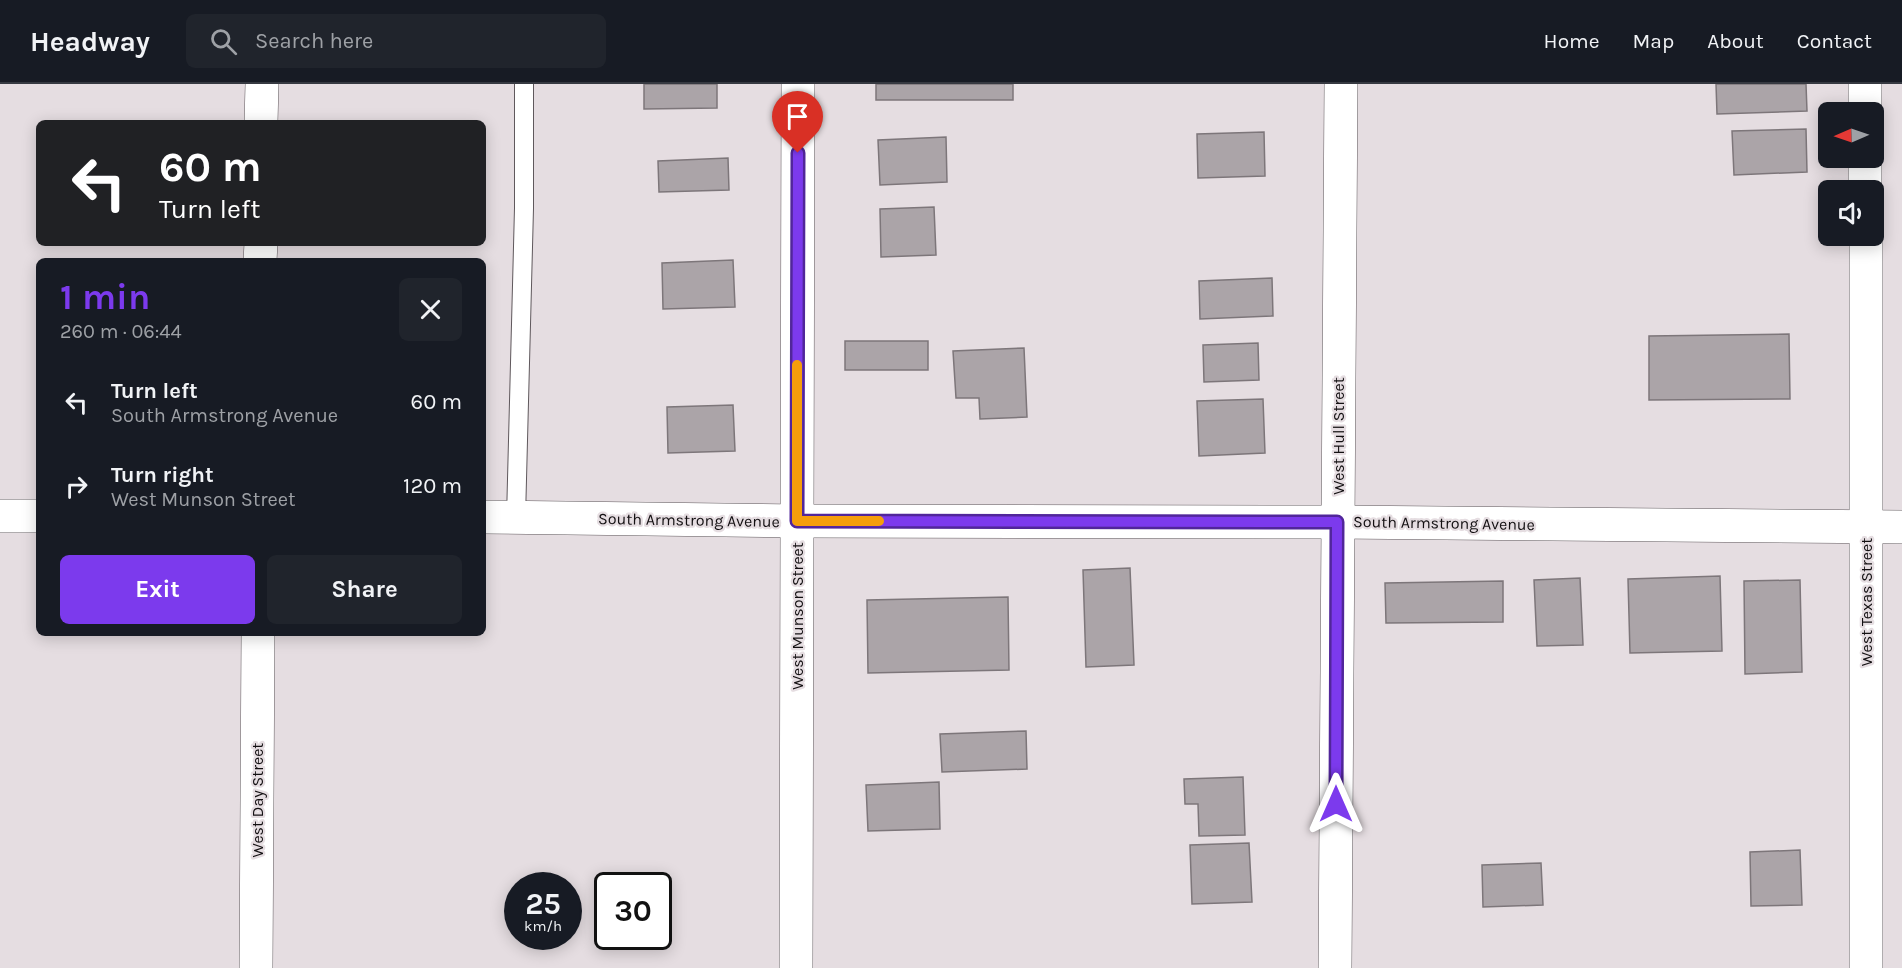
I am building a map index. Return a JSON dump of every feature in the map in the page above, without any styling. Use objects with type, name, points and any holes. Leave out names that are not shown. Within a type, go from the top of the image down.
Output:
[{"type":"street","points":[[261,120],[262,84]]},
{"type":"street","name":"West Munson Street","points":[[796,968],[798,84]]},
{"type":"street","name":"West Hull Street","points":[[1335,968],[1341,84]]},
{"type":"street","points":[[1865,84],[1865,102]]},
{"type":"street","name":"West Texas Street","points":[[1866,246],[1866,968]]},
{"type":"street","points":[[0,516],[36,516]]},
{"type":"street","name":"South Armstrong Avenue","points":[[486,517],[1902,527]]},
{"type":"street","name":"West Day Street","points":[[256,968],[258,636]]},
{"type":"lane","points":[[516,518],[524,208],[524,84]]},
{"type":"building","points":[[644,84],[717,84],[717,108],[644,109]]},
{"type":"building","points":[[876,84],[1013,84],[1013,100],[876,100]]},
{"type":"building","points":[[1716,84],[1806,84],[1807,111],[1717,114]]},
{"type":"building","points":[[1806,129],[1807,172],[1734,175],[1732,131]]},
{"type":"building","points":[[1264,132],[1265,176],[1198,178],[1197,134]]},
{"type":"building","points":[[946,137],[947,182],[880,185],[878,140]]},
{"type":"building","points":[[728,158],[729,190],[659,192],[658,161]]},
{"type":"building","points":[[934,207],[936,255],[881,257],[880,209]]},
{"type":"building","points":[[733,260],[735,307],[663,309],[662,263]]},
{"type":"building","points":[[1272,278],[1273,316],[1200,319],[1199,281]]},
{"type":"building","points":[[1789,334],[1790,399],[1649,400],[1649,336]]},
{"type":"building","points":[[845,341],[928,341],[928,370],[845,370]]},
{"type":"building","points":[[1258,343],[1259,380],[1204,382],[1203,345]]},
{"type":"building","points":[[1024,348],[1027,417],[980,419],[979,398],[956,398],[953,351]]},
{"type":"building","points":[[1263,399],[1265,453],[1199,456],[1197,401]]},
{"type":"building","points":[[733,405],[735,451],[668,453],[667,407]]},
{"type":"building","points":[[1130,568],[1134,665],[1086,667],[1083,570]]},
{"type":"building","points":[[1720,576],[1722,651],[1630,653],[1628,579]]},
{"type":"building","points":[[1580,578],[1583,645],[1537,646],[1534,580]]},
{"type":"building","points":[[1800,580],[1802,672],[1745,674],[1744,581]]},
{"type":"building","points":[[1503,581],[1503,622],[1386,623],[1385,583]]},
{"type":"building","points":[[1008,597],[1009,670],[868,673],[867,600]]},
{"type":"building","points":[[1026,731],[1027,769],[942,772],[940,734]]},
{"type":"building","points":[[1243,777],[1245,835],[1199,836],[1198,804],[1185,804],[1184,779]]},
{"type":"building","points":[[939,782],[940,829],[868,831],[866,785]]},
{"type":"building","points":[[1249,843],[1252,902],[1192,904],[1190,845]]},
{"type":"building","points":[[1800,850],[1802,905],[1751,906],[1750,852]]},
{"type":"building","points":[[1541,863],[1543,905],[1483,907],[1482,865]]},
{"type":"slow traffic","points":[[797,365],[797,521],[879,521]]},
{"type":"route","points":[[798,153],[797,521],[1337,522],[1336,804]]}]
